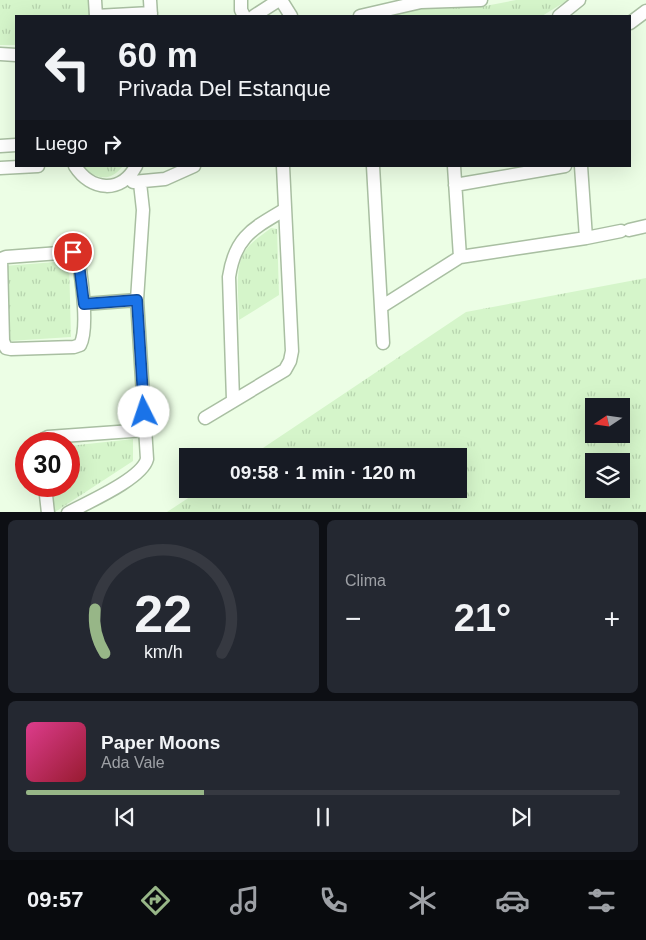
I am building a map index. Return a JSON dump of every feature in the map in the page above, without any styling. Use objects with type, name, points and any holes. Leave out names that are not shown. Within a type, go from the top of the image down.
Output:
[{"type":"street","points":[[95,0],[96,15]]},
{"type":"street","points":[[241,0],[244,15]]},
{"type":"street","points":[[256,15],[280,0],[289,15]]},
{"type":"street","points":[[364,15],[421,2],[481,0]]},
{"type":"street","points":[[560,15],[579,0]]},
{"type":"street","points":[[105,15],[150,10]]},
{"type":"street","points":[[631,22],[646,11]]},
{"type":"street","points":[[0,54],[15,55]]},
{"type":"street","points":[[0,146],[15,146]]},
{"type":"street","points":[[0,168],[19,167]]},
{"type":"street","points":[[76,167],[80,175],[96,185],[105,186],[123,181],[140,183],[165,179],[192,167]]},
{"type":"street","points":[[123,181],[135,167]]},
{"type":"street","points":[[205,418],[285,370],[292,356],[283,167]]},
{"type":"street","points":[[373,167],[383,343]]},
{"type":"street","points":[[454,167],[460,257]]},
{"type":"street","points":[[455,185],[559,167]]},
{"type":"street","points":[[581,167],[586,238]]},
{"type":"street","points":[[68,512],[128,480],[146,464],[146,430],[137,300],[143,210],[140,183]]},
{"type":"street","points":[[233,400],[229,277],[231,261],[247,234],[256,226],[284,210]]},
{"type":"street","points":[[381,307],[460,257],[586,238],[646,226]]},
{"type":"street","points":[[73,252],[77,254],[84,304],[83,339],[80,345],[74,347],[6,348],[4,342],[1,259],[6,257],[73,252]]},
{"type":"street","points":[[84,304],[137,300]]},
{"type":"street","points":[[80,435],[146,430]]},
{"type":"street","points":[[46,497],[48,512]]},
{"type":"green space","points":[[0,0],[88,0],[89,15],[15,15],[15,45],[0,45]]},
{"type":"green space","points":[[516,0],[568,0],[544,15],[386,15],[420,9],[480,7]]},
{"type":"green space","points":[[81,167],[122,167],[118,172],[107,177],[91,174]]},
{"type":"green space","points":[[271,228],[277,229],[279,295],[239,320],[239,266],[245,251],[257,238]]},
{"type":"green space","points":[[69,261],[71,337],[9,341],[4,266]]},
{"type":"green space","points":[[646,278],[646,512],[167,512],[188,498],[467,498],[467,448],[263,448],[466,312]]},
{"type":"green space","points":[[133,439],[133,461],[80,496],[80,445]]},
{"type":"green space","points":[[53,497],[78,497],[55,512]]},
{"type":"route","points":[[73,252],[78,256],[84,304],[137,300],[144,412]]}]
